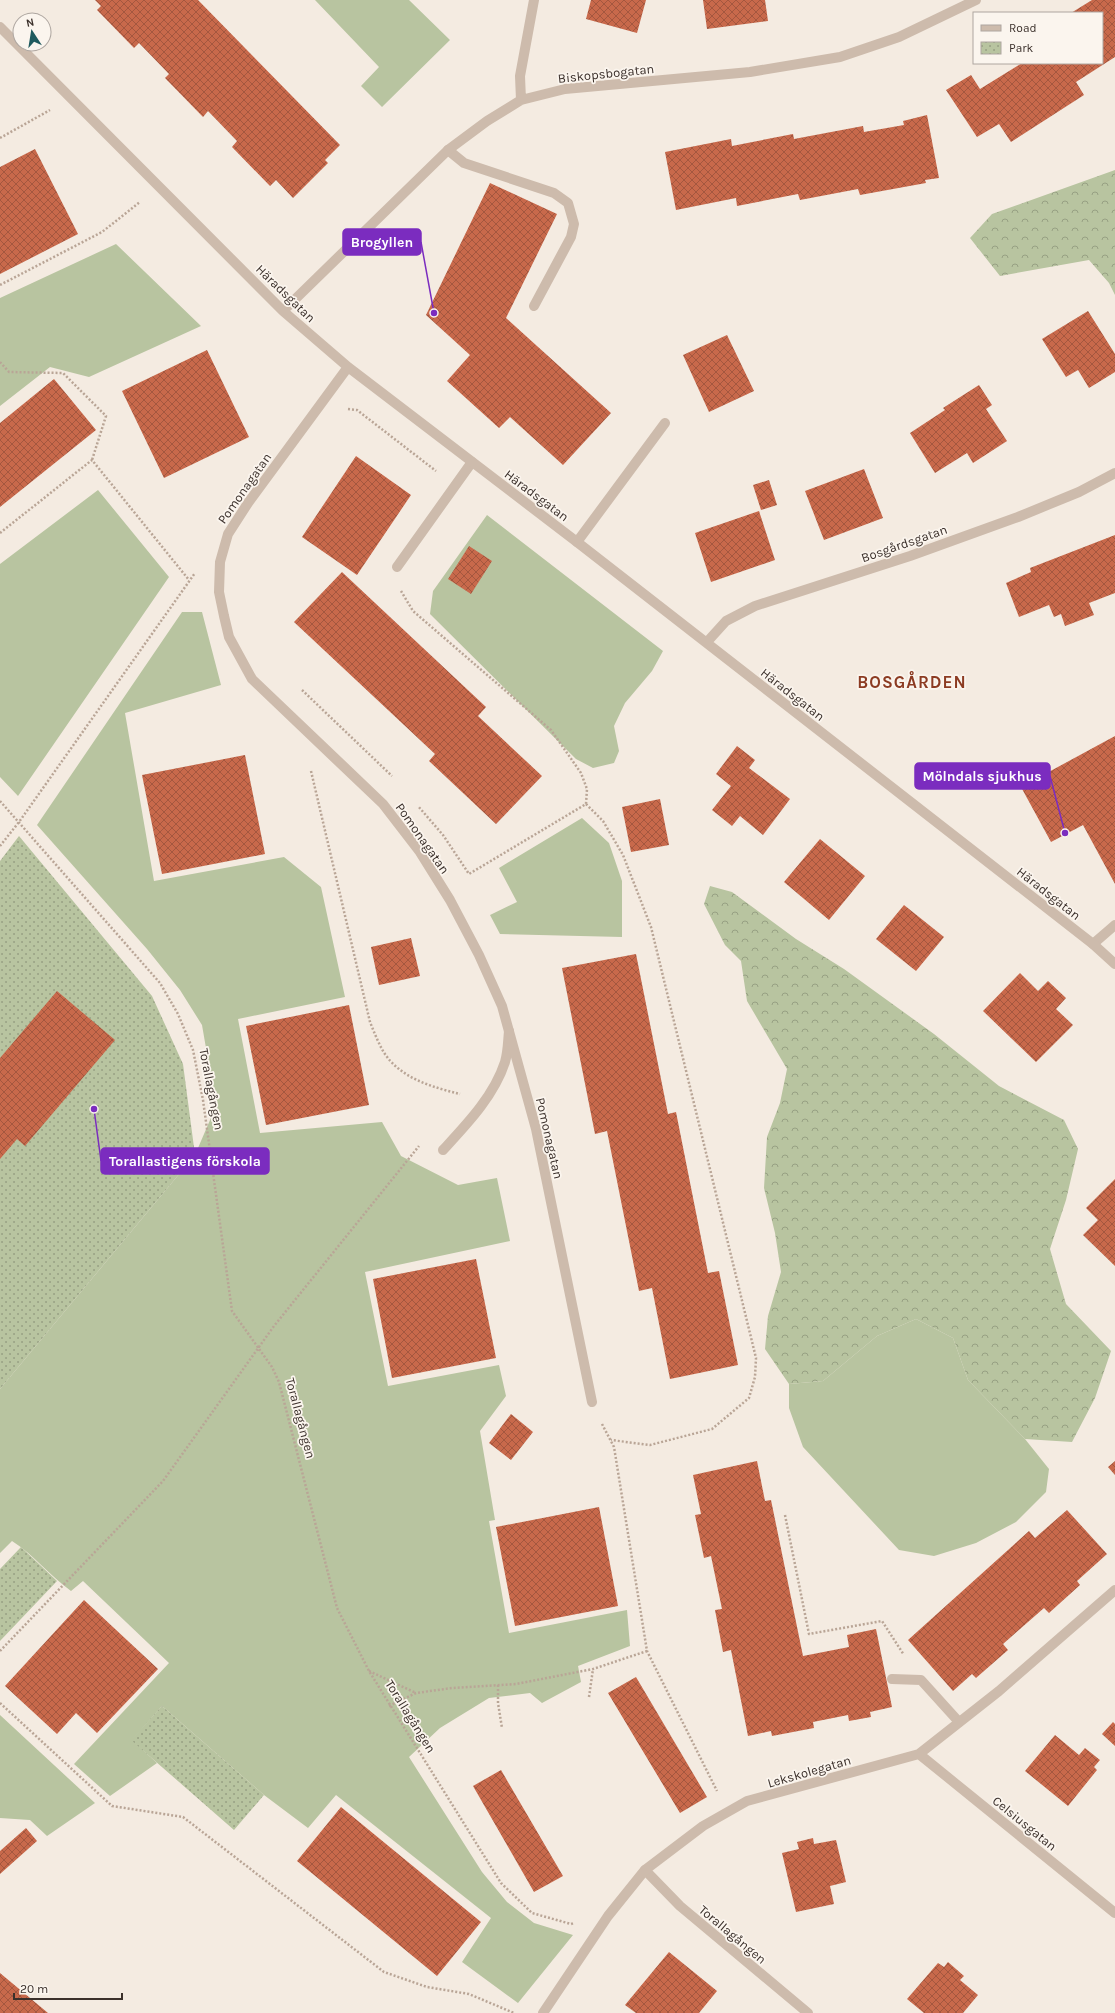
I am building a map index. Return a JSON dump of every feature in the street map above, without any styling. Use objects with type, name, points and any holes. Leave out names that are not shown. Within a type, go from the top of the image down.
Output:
[{"type":"street","points":[[521,100],[520,76],[534,0]]},
{"type":"street","name":"Biskopsbogatan","points":[[284,311],[448,150],[487,121],[521,100],[565,89],[750,72],[840,57],[899,37],[976,0]]},
{"type":"street","name":"Häradsgatan","points":[[0,27],[284,311],[348,367],[707,642],[1093,944],[1115,964]]},
{"type":"street","points":[[448,150],[464,163],[554,193],[568,203],[574,224],[571,236],[534,306]]},
{"type":"street","name":"Pomonagatan","points":[[348,367],[248,503],[228,534],[220,562],[219,592],[229,637],[252,679],[383,804],[420,852],[450,900],[480,955],[502,1006],[536,1129],[592,1402]]},
{"type":"street","points":[[577,542],[665,423]]},
{"type":"street","points":[[397,567],[454,485],[472,462]]},
{"type":"street","name":"Bosgårdsgatan","points":[[707,642],[726,620],[755,606],[910,556],[1018,517],[1080,492],[1115,473]]},
{"type":"street","points":[[1093,944],[1115,925]]},
{"type":"street","points":[[443,1150],[472,1118],[492,1089],[505,1061],[509,1031]]},
{"type":"street","name":"Lekskolegatan","points":[[543,2013],[608,1916],[645,1870],[703,1826],[748,1801],[919,1754],[999,1691],[1115,1590]]},
{"type":"street","points":[[892,1679],[921,1680],[959,1722]]},
{"type":"street","name":"Celsiusgatan","points":[[919,1754],[1115,1913]]},
{"type":"street","name":"Torallagången","points":[[645,1870],[680,1906],[808,2013]]},
{"type":"path","points":[[0,138],[71,98]]},
{"type":"path","points":[[0,285],[102,232],[159,187]]},
{"type":"path","points":[[0,362],[9,372],[63,373],[106,416],[92,460],[0,533]]},
{"type":"path","points":[[341,410],[357,410],[454,485]]},
{"type":"path","points":[[92,460],[188,580]]},
{"type":"path","points":[[397,567],[402,594],[413,611],[551,730],[581,773],[587,789],[586,804],[603,821],[623,854],[651,927],[756,1358],[755,1377],[748,1398],[712,1429],[650,1445],[611,1440]]},
{"type":"path","points":[[0,846],[19,822],[188,580],[198,569]]},
{"type":"path","points":[[300,689],[394,778]]},
{"type":"path","points":[[301,726],[370,1022],[384,1052],[402,1073],[436,1088],[485,1100]]},
{"type":"path","name":"Torallagången","points":[[0,800],[160,983],[178,1014],[193,1050],[203,1100],[232,1311],[272,1367],[279,1382],[337,1608],[369,1671],[389,1706],[501,1883],[532,1913],[571,1924],[608,1916]]},
{"type":"path","points":[[414,801],[443,835],[469,874],[586,804]]},
{"type":"path","points":[[454,1100],[459,1094]]},
{"type":"path","points":[[0,1652],[164,1482],[258,1348],[420,1144]]},
{"type":"path","points":[[592,1402],[614,1447],[647,1651],[728,1813]]},
{"type":"path","points":[[785,1515],[809,1634],[882,1621],[921,1680]]},
{"type":"path","points":[[389,1706],[416,1693],[516,1684],[593,1669],[647,1651]]},
{"type":"path","points":[[589,1697],[593,1669]]},
{"type":"path","points":[[369,1671],[416,1693]]},
{"type":"path","points":[[498,1685],[498,1704],[502,1728]]},
{"type":"path","points":[[0,1703],[112,1806],[183,1817],[384,1972],[427,1987],[469,1994],[514,2013]]},
{"type":"green space","points":[[315,0],[409,0],[450,40],[382,107],[361,86],[379,67]]},
{"type":"green space","points":[[1115,170],[1115,295],[1109,283],[1089,260],[1000,276],[970,238],[992,214]]},
{"type":"green space","points":[[116,244],[201,326],[89,377],[50,367],[0,406],[0,298]]},
{"type":"green space","points":[[98,490],[169,577],[18,796],[0,777],[0,564]]},
{"type":"green space","points":[[487,515],[663,651],[652,671],[625,703],[614,726],[619,751],[614,763],[593,768],[576,759],[430,614],[433,591]]},
{"type":"green space","points":[[182,612],[202,612],[221,685],[125,713],[154,881],[284,857],[321,887],[345,997],[238,1019],[260,1133],[382,1122],[401,1156],[458,1185],[497,1178],[510,1241],[365,1272],[388,1386],[499,1365],[506,1396],[480,1431],[495,1520],[489,1521],[509,1633],[627,1610],[630,1646],[578,1666],[581,1682],[542,1703],[530,1693],[489,1698],[440,1728],[409,1757],[482,1872],[507,1902],[534,1923],[573,1935],[518,2003],[462,1962],[491,1918],[336,1795],[308,1828],[264,1795],[162,1706],[132,1740],[157,1763],[110,1796],[74,1764],[169,1663],[83,1581],[71,1591],[12,1541],[0,1553],[0,1389],[195,1155],[216,1106],[202,1025],[180,990],[147,949],[37,825]]},
{"type":"green space","points":[[582,818],[609,843],[622,881],[622,937],[500,934],[490,915],[517,902],[499,868]]},
{"type":"green space","points":[[19,836],[152,996],[183,1064],[195,1155],[0,1389],[0,861]]},
{"type":"green space","points":[[710,886],[732,892],[796,939],[844,969],[934,1034],[999,1086],[1064,1120],[1078,1149],[1066,1200],[1050,1249],[1066,1304],[1111,1351],[1095,1398],[1072,1442],[1025,1439],[968,1380],[953,1338],[916,1319],[877,1336],[823,1381],[789,1384],[765,1349],[768,1316],[781,1272],[775,1233],[764,1188],[767,1137],[780,1103],[787,1069],[747,1001],[741,961],[725,945],[704,904]]},
{"type":"green space","points":[[916,1319],[953,1338],[968,1380],[1025,1439],[1049,1469],[1046,1492],[1016,1522],[976,1543],[934,1556],[899,1550],[803,1447],[789,1408],[789,1384],[823,1381],[877,1336]]},
{"type":"green space","points":[[21,1547],[57,1581],[0,1641],[0,1569]]},
{"type":"green space","points":[[162,1706],[264,1795],[234,1830],[131,1740]]},
{"type":"green space","points":[[0,1715],[95,1803],[47,1836],[30,1820],[0,1818]]},
{"type":"building","points":[[95,0],[198,0],[340,145],[325,160],[328,163],[293,198],[276,180],[270,186],[232,147],[237,141],[208,111],[203,117],[165,78],[169,74],[139,43],[134,48],[97,10],[101,6]]},
{"type":"building","points":[[591,0],[646,0],[637,33],[586,19]]},
{"type":"building","points":[[703,0],[765,0],[768,21],[707,29]]},
{"type":"building","points":[[1092,0],[1115,0],[1115,57],[1076,82],[1084,95],[1011,142],[999,124],[977,137],[946,90],[971,75],[980,89],[1020,64],[1103,64],[1103,12],[1073,12]]},
{"type":"building","points":[[927,115],[939,178],[925,180],[926,183],[860,195],[858,189],[800,200],[798,194],[737,206],[736,198],[676,210],[665,152],[731,139],[732,146],[793,134],[794,139],[863,126],[864,132],[904,125],[903,121]]},
{"type":"building","points":[[35,149],[78,234],[0,274],[0,167]]},
{"type":"building","points":[[490,183],[557,214],[506,318],[611,413],[563,465],[510,417],[499,428],[447,381],[470,355],[426,315]]},
{"type":"building","points":[[1088,311],[1115,354],[1115,372],[1089,388],[1078,370],[1066,377],[1042,339]]},
{"type":"building","points":[[727,335],[754,391],[709,412],[683,355]]},
{"type":"building","points":[[207,350],[249,437],[164,478],[122,391]]},
{"type":"building","points":[[54,379],[96,430],[0,507],[0,423]]},
{"type":"building","points":[[979,385],[992,405],[986,409],[1007,441],[973,463],[967,453],[935,473],[910,433],[945,410],[943,408]]},
{"type":"building","points":[[356,456],[411,495],[357,575],[302,537]]},
{"type":"building","points":[[864,469],[883,518],[824,540],[805,491]]},
{"type":"building","points":[[769,480],[777,505],[761,510],[753,485]]},
{"type":"building","points":[[759,511],[775,560],[711,582],[695,533]]},
{"type":"building","points":[[1115,535],[1115,593],[1089,603],[1094,615],[1065,626],[1061,614],[1054,617],[1049,605],[1019,617],[1006,583],[1031,572],[1030,568]]},
{"type":"building","points":[[469,546],[492,561],[471,594],[448,579]]},
{"type":"building","points":[[342,572],[486,707],[478,716],[542,776],[496,824],[429,761],[435,754],[294,622]]},
{"type":"building","points":[[1115,736],[1115,884],[1083,825],[1051,842],[1021,787]]},
{"type":"building","points":[[737,746],[755,760],[749,768],[790,799],[763,835],[740,816],[732,826],[712,810],[731,786],[716,774]]},
{"type":"building","points":[[245,755],[265,854],[162,874],[142,775]]},
{"type":"building","points":[[660,799],[669,845],[631,852],[622,807]]},
{"type":"building","points":[[820,839],[865,876],[829,920],[784,882]]},
{"type":"building","points":[[904,905],[944,937],[916,971],[876,939]]},
{"type":"building","points":[[411,938],[420,976],[379,985],[371,947]]},
{"type":"building","points":[[636,954],[668,1114],[676,1112],[708,1273],[719,1271],[738,1365],[670,1379],[652,1288],[639,1291],[607,1131],[595,1134],[562,968]]},
{"type":"building","points":[[1020,973],[1038,991],[1048,981],[1066,998],[1056,1009],[1073,1025],[1036,1062],[983,1011]]},
{"type":"building","points":[[57,991],[115,1040],[25,1146],[17,1139],[0,1159],[0,1058]]},
{"type":"building","points":[[349,1005],[369,1105],[266,1125],[246,1026]]},
{"type":"building","points":[[1115,1179],[1115,1266],[1083,1235],[1098,1220],[1086,1208]]},
{"type":"building","points":[[476,1259],[496,1358],[392,1378],[373,1279]]},
{"type":"building","points":[[511,1414],[533,1432],[511,1460],[489,1443]]},
{"type":"building","points":[[757,1461],[765,1501],[771,1500],[803,1656],[849,1647],[847,1635],[876,1629],[892,1707],[870,1712],[871,1717],[849,1721],[848,1715],[813,1722],[814,1728],[772,1736],[771,1731],[748,1736],[731,1650],[723,1652],[715,1610],[722,1609],[711,1556],[704,1558],[695,1515],[701,1514],[693,1475]]},
{"type":"building","points":[[1115,1461],[1115,1475],[1108,1467]]},
{"type":"building","points":[[599,1507],[618,1606],[515,1626],[496,1527]]},
{"type":"building","points":[[1067,1510],[1107,1554],[1077,1581],[1080,1585],[1049,1613],[1044,1608],[1003,1644],[1008,1650],[976,1678],[972,1674],[953,1691],[908,1640],[1029,1531],[1035,1538]]},
{"type":"building","points":[[84,1600],[158,1669],[97,1733],[76,1713],[57,1734],[5,1686]]},
{"type":"building","points":[[636,1677],[707,1797],[680,1813],[608,1693]]},
{"type":"building","points":[[1113,1722],[1115,1724],[1115,1746],[1102,1734]]},
{"type":"building","points":[[1055,1735],[1079,1755],[1085,1748],[1100,1760],[1094,1767],[1097,1770],[1068,1806],[1025,1771]]},
{"type":"building","points":[[501,1770],[563,1876],[534,1892],[473,1786]]},
{"type":"building","points":[[341,1807],[481,1922],[437,1976],[297,1861]]},
{"type":"building","points":[[26,1828],[37,1841],[0,1874],[0,1851]]},
{"type":"building","points":[[813,1838],[814,1844],[836,1840],[846,1882],[830,1886],[834,1904],[796,1912],[782,1853],[799,1849],[797,1842]]},
{"type":"building","points":[[669,1952],[717,1991],[699,2013],[636,2013],[625,2005]]},
{"type":"building","points":[[948,1962],[964,1976],[960,1980],[978,1995],[963,2013],[924,2013],[907,1999],[938,1963],[944,1967]]},
{"type":"building","points":[[0,1973],[48,2013],[0,2013]]},
{"type":"place","name":"Brogyllen","points":[[434,313]]},
{"type":"place","name":"Mölndals sjukhus","points":[[1065,833]]},
{"type":"place","name":"Torallastigens förskola","points":[[94,1109]]},
{"type":"district","name":"BOSGÅRDEN","points":[[912,682]]}]
